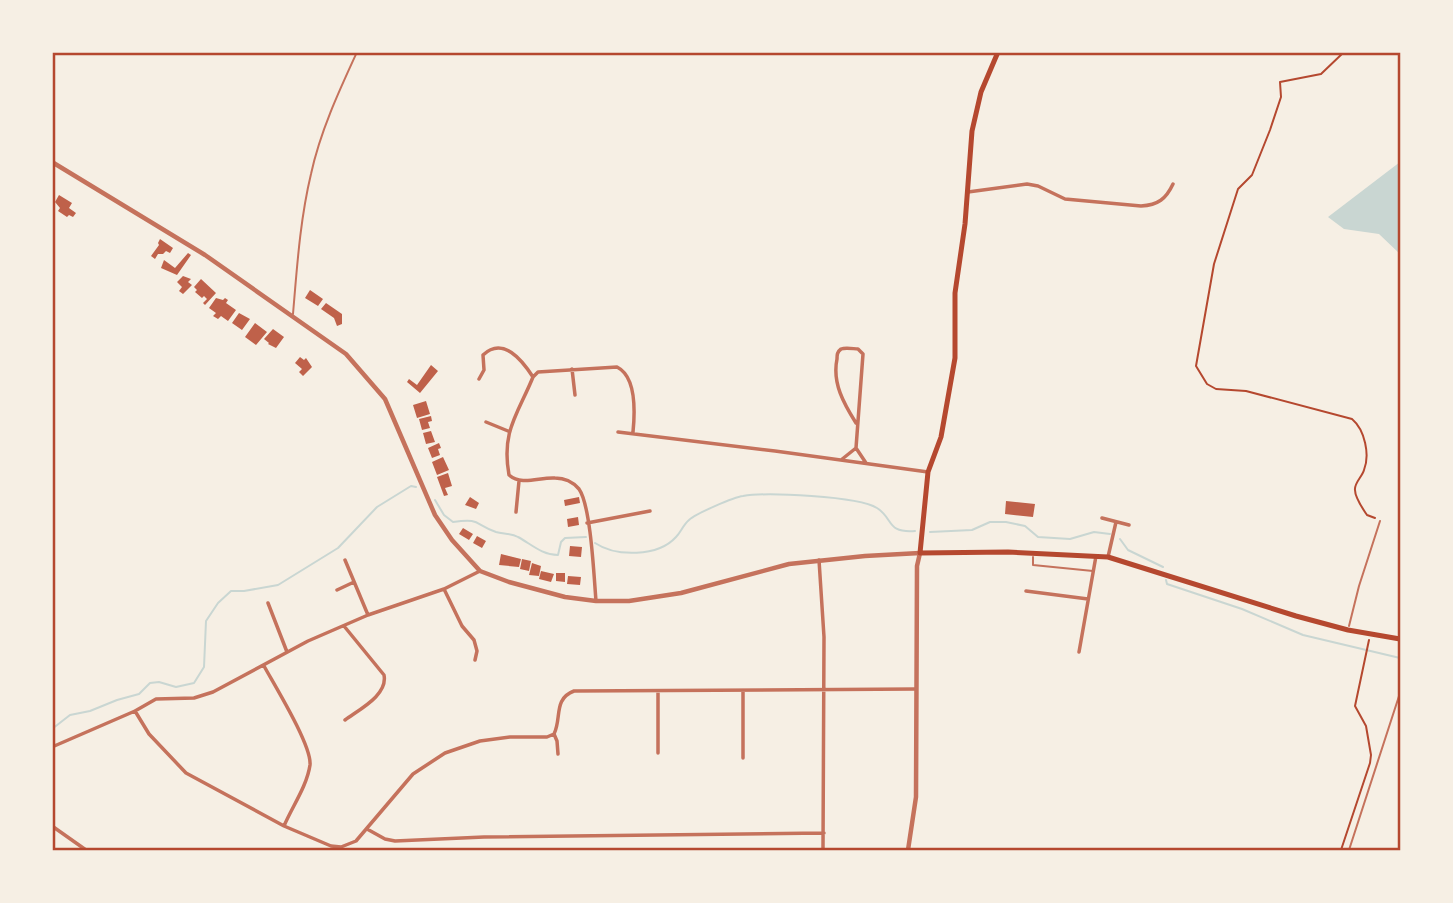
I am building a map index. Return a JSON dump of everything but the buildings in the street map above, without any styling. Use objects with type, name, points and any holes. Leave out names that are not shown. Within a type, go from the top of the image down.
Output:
[{"type":"main road","points":[[998,52],[981,92],[974,121],[955,293],[955,358],[941,437],[928,472],[920,553],[1032,553],[1108,557],[1296,616],[1348,630],[1401,639]]},
{"type":"street","points":[[52,162],[184,241],[346,354],[385,399],[435,515],[452,540],[480,571],[540,592],[596,601],[629,601],[668,596],[762,570],[819,560],[920,553],[917,566],[916,797],[908,850]]},
{"type":"street","points":[[968,192],[1027,184],[1038,186],[1065,199],[1141,206],[1161,201],[1173,184]]},
{"type":"street","points":[[479,379],[484,370],[483,355],[488,350],[498,348],[510,351],[520,359],[533,377]]},
{"type":"street","points":[[856,423],[840,394],[835,374],[838,354],[841,349],[847,348],[859,349],[863,354],[856,448],[866,463]]},
{"type":"street","points":[[596,601],[582,494],[572,482],[554,478],[519,481],[509,475],[506,461],[508,432],[533,377],[538,372],[617,367],[625,371],[629,378],[634,405],[633,432]]},
{"type":"street","points":[[572,369],[575,395]]},
{"type":"street","points":[[486,422],[508,432]]},
{"type":"street","points":[[618,432],[928,472]]},
{"type":"street","points":[[841,460],[856,448]]},
{"type":"street","points":[[516,512],[519,481]]},
{"type":"street","points":[[587,523],[650,511]]},
{"type":"street","points":[[1102,518],[1129,525]]},
{"type":"street","points":[[1108,557],[1116,522]]},
{"type":"street","points":[[1079,652],[1096,556]]},
{"type":"street","points":[[345,560],[368,615]]},
{"type":"street","points":[[819,560],[824,637],[823,850]]},
{"type":"street","points":[[52,747],[156,699],[194,698],[213,692],[344,625],[444,589],[480,571]]},
{"type":"street","points":[[337,590],[354,582]]},
{"type":"street","points":[[444,589],[462,626],[474,640],[477,651],[475,660]]},
{"type":"street","points":[[1026,591],[1088,598]]},
{"type":"street","points":[[268,603],[287,652]]},
{"type":"street","points":[[344,625],[384,675],[386,682],[383,691],[345,720]]},
{"type":"street","points":[[264,666],[306,744],[310,761],[307,776],[284,826]]},
{"type":"street","points":[[558,754],[554,734],[561,701],[566,694],[574,691],[917,690]]},
{"type":"street","points":[[743,691],[743,758]]},
{"type":"street","points":[[658,753],[659,692]]},
{"type":"street","points":[[135,711],[149,734],[186,773],[298,833],[319,843],[341,847],[356,841],[413,774],[445,753],[480,741],[510,737],[547,737],[554,734]]},
{"type":"street","points":[[52,826],[86,850]]},
{"type":"street","points":[[367,829],[385,839],[396,841],[484,837],[824,833]]},
{"type":"lane","points":[[293,315],[297,261],[311,172],[329,116],[357,52]]},
{"type":"lane","points":[[1349,626],[1380,520]]},
{"type":"lane","points":[[1032,553],[1033,565],[1094,571]]},
{"type":"lane","points":[[1349,850],[1401,693]]},
{"type":"path","points":[[1344,52],[1321,74],[1280,82],[1281,97],[1270,130],[1252,175],[1238,189],[1214,264],[1196,366],[1207,384],[1216,389],[1246,391],[1321,412],[1345,415],[1357,423],[1367,457],[1365,469],[1355,485],[1355,493],[1367,515],[1380,520]]},
{"type":"path","points":[[1341,850],[1370,763],[1366,726],[1355,706],[1370,638]]},
{"type":"shaded area","points":[[1400,162],[1400,254],[1379,234],[1344,229],[1328,217]]},
{"type":"waterway","points":[[52,729],[70,715],[139,694],[150,683],[159,682],[176,687],[194,683],[204,667],[206,621],[218,603],[231,591],[278,585],[338,548],[377,507],[411,486],[416,487]]},
{"type":"waterway","points":[[595,543],[625,553],[659,548],[676,537],[693,517],[732,499],[755,495],[851,500],[877,508],[899,530],[915,531]]},
{"type":"waterway","points":[[435,500],[444,515],[453,522],[473,521],[496,532],[515,536],[552,555],[558,555],[561,542],[565,538],[586,537]]},
{"type":"waterway","points":[[930,532],[972,530],[990,522],[1006,522],[1025,526],[1038,537],[1070,539],[1094,532],[1110,534]]},
{"type":"waterway","points":[[1120,539],[1128,550],[1163,567]]},
{"type":"waterway","points":[[1166,580],[1167,584],[1242,609],[1303,635],[1400,658]]}]
